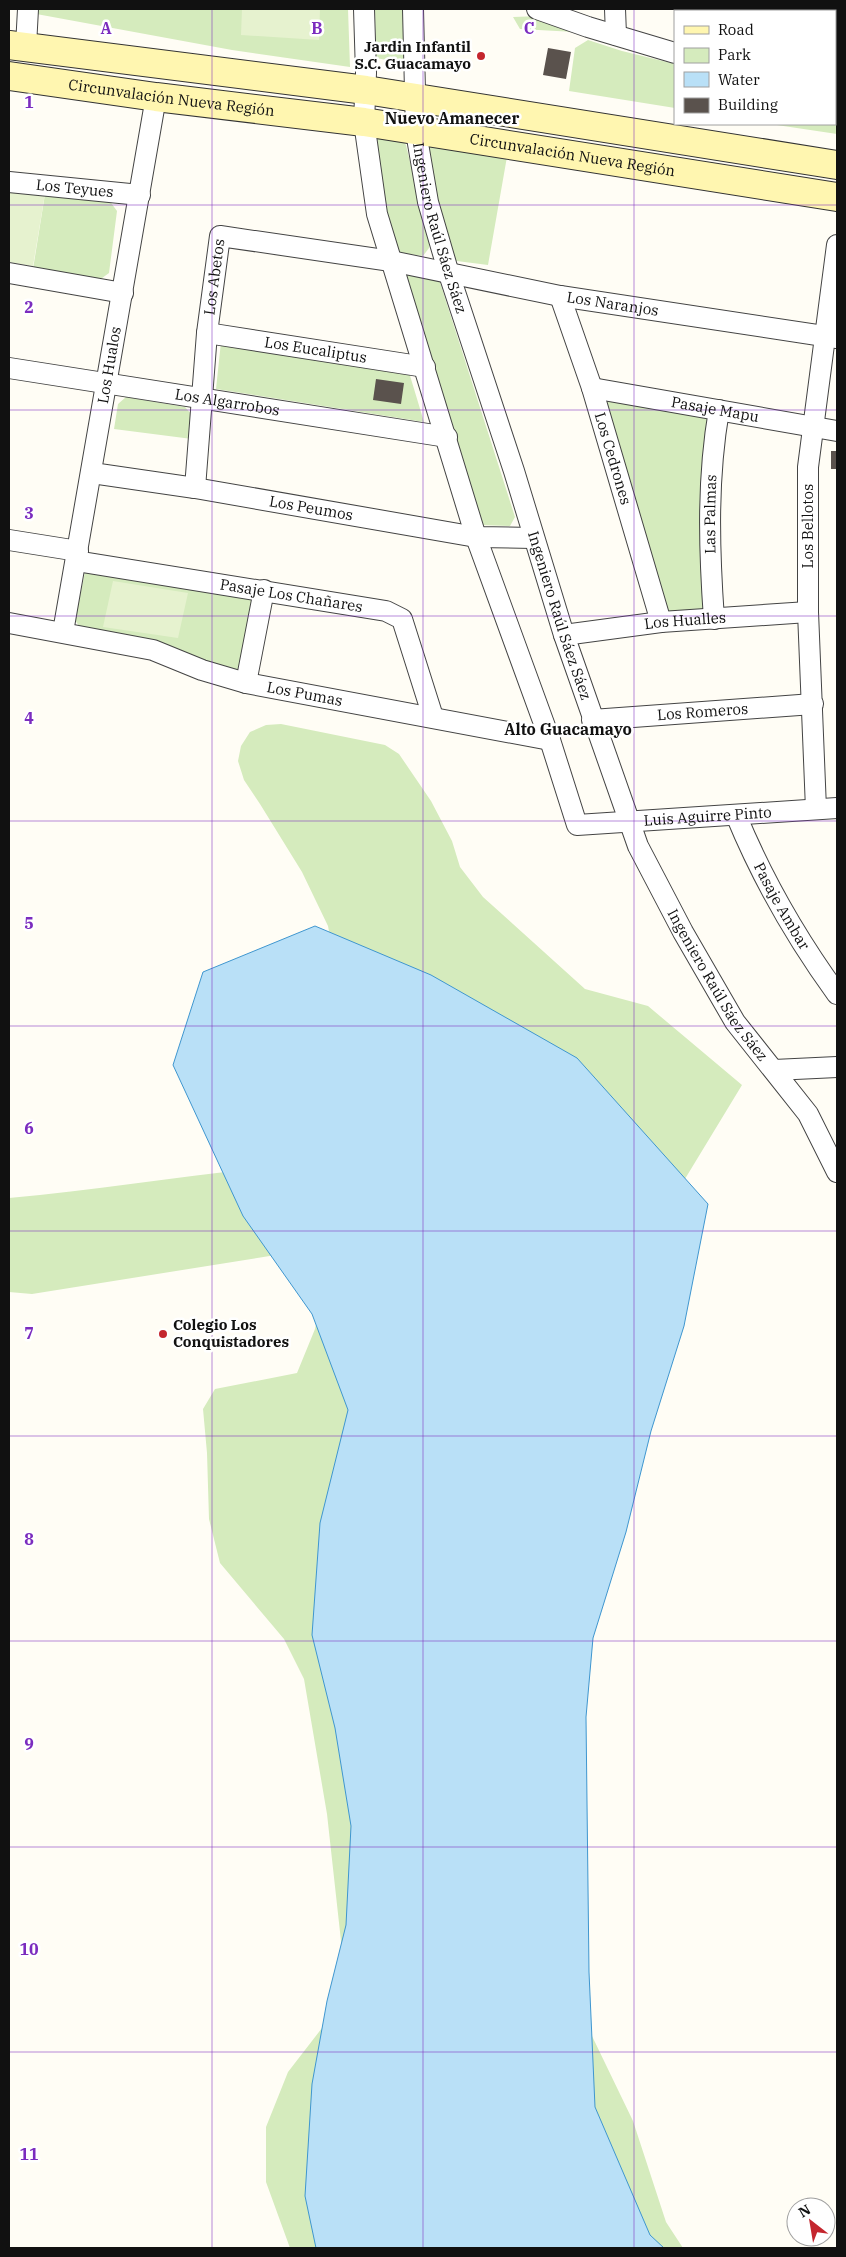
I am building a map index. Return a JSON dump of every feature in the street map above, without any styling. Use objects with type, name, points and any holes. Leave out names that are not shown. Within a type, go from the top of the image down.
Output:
[{"type":"main road","name":"Circunvalación Nueva Región","points":[[17,45],[366,90],[837,165]]},
{"type":"main road","name":"Circunvalación Nueva Región","points":[[9,76],[156,97],[364,122],[416,132],[837,197]]},
{"type":"street","points":[[17,45],[28,9]]},
{"type":"street","points":[[364,9],[366,90],[364,122],[377,214],[447,437],[476,537],[550,740]]},
{"type":"street","name":"Ingeniero Raúl Sáez Sáez","points":[[418,9],[416,132],[428,202],[449,274],[514,471],[533,538],[592,720],[638,846],[683,932],[735,1022],[808,1114],[837,1172]]},
{"type":"street","points":[[537,9],[674,53]]},
{"type":"street","points":[[616,9],[616,35]]},
{"type":"street","name":"Los Hualos","points":[[63,632],[156,97]]},
{"type":"street","name":"Los Teyues","points":[[9,182],[140,195]]},
{"type":"street","name":"Los Abetos","points":[[195,488],[207,333],[220,236],[391,261]]},
{"type":"street","name":"Los Bellotos","points":[[816,808],[808,612],[808,467],[831,337],[837,245]]},
{"type":"street","name":"Los Naranjos","points":[[391,261],[560,296],[831,337]]},
{"type":"street","points":[[9,273],[123,293]]},
{"type":"street","name":"Los Cedrones","points":[[560,296],[592,388],[661,622]]},
{"type":"street","name":"Los Eucaliptus","points":[[207,333],[425,366]]},
{"type":"street","name":"Los Algarrobos","points":[[9,368],[447,437]]},
{"type":"street","name":"Pasaje Mapu","points":[[592,388],[837,431]]},
{"type":"street","name":"Las Palmas","points":[[714,619],[710,555],[712,450],[719,410]]},
{"type":"street","name":"Los Peumos","points":[[92,472],[476,537],[533,538]]},
{"type":"street","name":"Pasaje Los Chañares","points":[[9,540],[77,556],[386,611],[402,619],[433,717]]},
{"type":"street","points":[[246,683],[264,590]]},
{"type":"street","name":"Los Hualles","points":[[564,635],[661,622],[808,612]]},
{"type":"street","name":"Los Pumas","points":[[9,624],[63,632],[153,650],[202,670],[246,683],[550,740]]},
{"type":"street","name":"Los Romeros","points":[[592,720],[813,704]]},
{"type":"street","name":"Luis Aguirre Pinto","points":[[550,740],[577,825],[837,808]]},
{"type":"street","name":"Pasaje Ambar","points":[[736,815],[756,860],[784,912],[837,994]]},
{"type":"street","points":[[774,1070],[837,1068]]},
{"type":"green space","points":[[33,9],[348,9],[350,67],[232,50],[31,13]]},
{"type":"green space","points":[[242,9],[320,9],[319,40],[241,35]]},
{"type":"green space","points":[[375,9],[405,9],[408,64],[376,58]]},
{"type":"green space","points":[[541,16],[575,32],[520,29],[513,17]]},
{"type":"green space","points":[[588,40],[622,51],[674,64],[674,108],[569,91],[575,48]]},
{"type":"green space","points":[[836,68],[837,68],[837,134],[777,125],[836,125]]},
{"type":"green space","points":[[381,134],[398,135],[406,145],[429,242],[429,248],[423,256],[396,252],[379,187],[373,140]]},
{"type":"green space","points":[[422,138],[508,151],[488,265],[449,260]]},
{"type":"green space","points":[[9,189],[45,194],[33,266],[9,262]]},
{"type":"green space","points":[[45,194],[109,200],[117,211],[109,273],[98,281],[33,269]]},
{"type":"green space","points":[[405,269],[438,276],[515,517],[510,526],[480,525],[404,276]]},
{"type":"green space","points":[[221,342],[408,369],[424,422],[216,389]]},
{"type":"green space","points":[[126,397],[185,407],[193,416],[192,439],[114,429],[118,404]]},
{"type":"green space","points":[[612,397],[708,415],[705,611],[665,615],[600,405]]},
{"type":"green space","points":[[85,572],[253,594],[242,669],[237,672],[81,629],[75,620]]},
{"type":"green space","points":[[113,581],[188,593],[178,638],[103,627]]},
{"type":"green space","points":[[281,724],[385,745],[399,754],[431,801],[452,841],[460,867],[483,897],[585,989],[648,1006],[742,1085],[674,1197],[503,1648],[549,1893],[592,2036],[633,2121],[666,2222],[683,2248],[290,2248],[266,2182],[266,2127],[288,2072],[322,2028],[342,1950],[327,1814],[304,1679],[284,1639],[220,1563],[209,1519],[207,1453],[203,1409],[215,1389],[297,1373],[315,1329],[321,1301],[320,1248],[32,1294],[9,1292],[9,1198],[270,1167],[336,968],[328,926],[302,872],[244,780],[238,761],[241,746],[250,732],[266,725]]},
{"type":"water","points":[[315,926],[431,975],[577,1058],[708,1204],[684,1326],[651,1431],[626,1532],[593,1638],[586,1717],[589,1972],[595,2107],[650,2235],[664,2248],[316,2248],[305,2196],[312,2084],[327,2001],[346,1925],[351,1826],[335,1728],[312,1635],[320,1523],[348,1410],[312,1314],[243,1216],[173,1065],[203,972]]},
{"type":"building","points":[[548,48],[571,52],[566,79],[543,75]]},
{"type":"building","points":[[376,379],[404,383],[401,404],[373,400]]},
{"type":"building","points":[[831,451],[837,451],[837,469],[831,469]]},
{"type":"place","name":"Jardin Infantil S.C. Guacamayo","points":[[481,56]]},
{"type":"place","name":"Colegio Los Conquistadores","points":[[163,1334]]},
{"type":"district","name":"Nuevo Amanecer","points":[[452,118]]},
{"type":"district","name":"Alto Guacamayo","points":[[568,729]]}]
